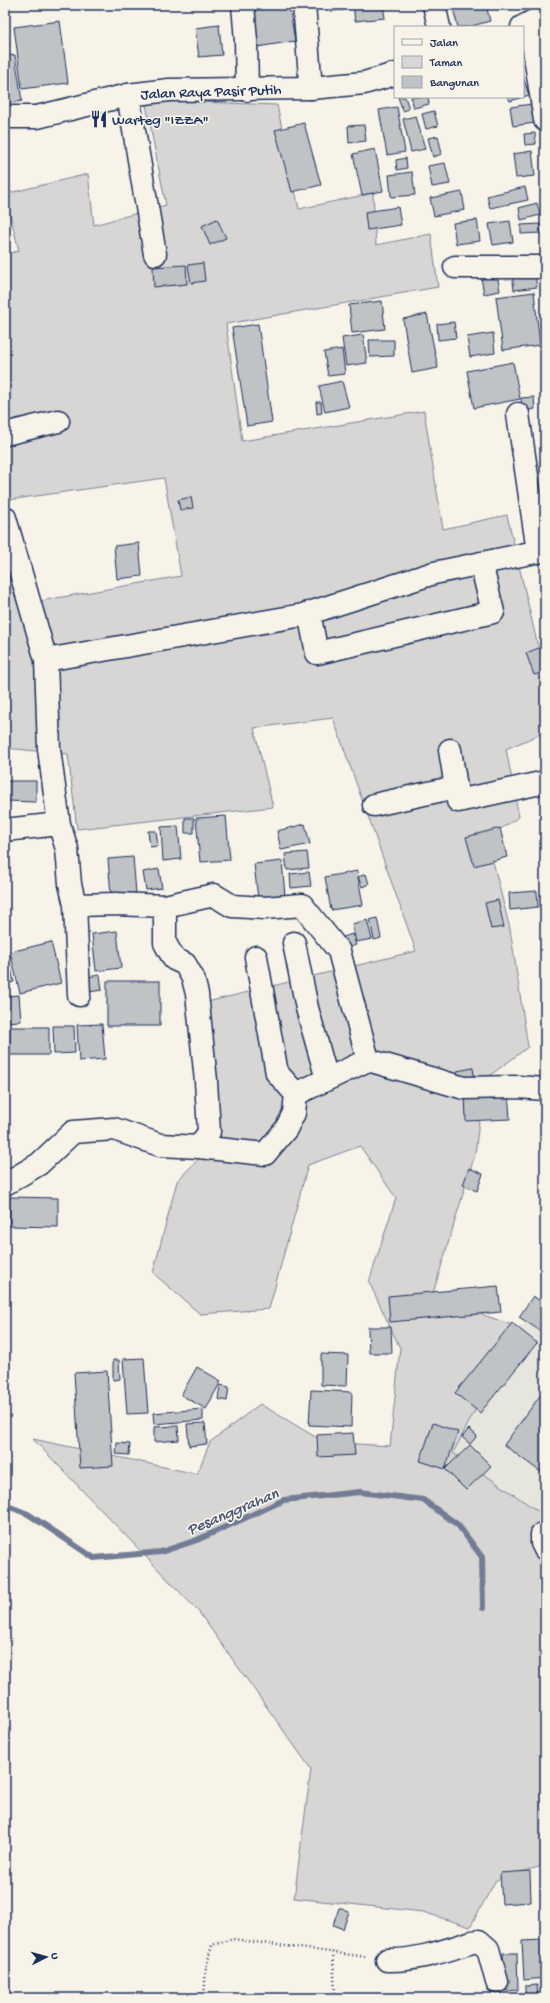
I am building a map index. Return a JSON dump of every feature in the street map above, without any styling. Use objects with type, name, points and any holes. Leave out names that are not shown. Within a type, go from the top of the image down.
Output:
[{"type":"street","points":[[243,5],[247,90]]},
{"type":"street","points":[[304,5],[311,88]]},
{"type":"street","points":[[434,5],[439,26]]},
{"type":"street","points":[[532,22],[545,120]]},
{"type":"street","name":"Jalan Raya Pasir Putih","points":[[5,117],[37,117],[128,95],[169,90],[311,88],[364,82],[394,74]]},
{"type":"street","points":[[128,95],[155,254]]},
{"type":"street","points":[[455,268],[545,267]]},
{"type":"street","points":[[46,660],[308,613],[434,573],[542,551],[518,414]]},
{"type":"street","points":[[5,434],[58,421]]},
{"type":"street","points":[[5,518],[46,660],[50,749],[59,824],[67,849],[70,884],[76,905],[79,995]]},
{"type":"street","points":[[308,613],[318,653],[492,612],[481,563]]},
{"type":"street","points":[[450,750],[458,801],[545,782]]},
{"type":"street","points":[[374,805],[456,787]]},
{"type":"street","points":[[5,830],[59,824]]},
{"type":"street","points":[[76,905],[116,904],[165,906],[214,895],[232,906],[264,908],[302,905],[339,951],[368,1060]]},
{"type":"street","points":[[165,906],[165,943],[174,959],[186,964],[193,978],[197,994],[206,1081],[209,1132],[199,1147]]},
{"type":"street","points":[[294,943],[307,1008],[327,1079]]},
{"type":"street","points":[[5,1184],[39,1164],[73,1132],[114,1129],[160,1145],[199,1147],[265,1154],[286,1129],[294,1113],[296,1094],[277,1072],[256,958]]},
{"type":"street","points":[[296,1094],[368,1060],[464,1088],[518,1087],[545,1089]]},
{"type":"street","points":[[545,1533],[542,1534],[542,1543],[545,1549]]},
{"type":"street","points":[[387,1960],[414,1958],[479,1941],[488,1949],[497,1982]]},
{"type":"path","points":[[204,1998],[206,1968],[212,1945],[233,1939],[387,1960]]},
{"type":"path","points":[[334,1952],[335,1998]]},
{"type":"shaded area","points":[[545,1316],[545,1516],[453,1454],[518,1327]]},
{"type":"green space","points":[[145,100],[277,105],[299,209],[373,193],[376,245],[431,234],[438,287],[226,324],[242,441],[424,411],[443,529],[507,515],[545,676],[545,732],[506,749],[519,817],[487,838],[510,929],[528,1047],[484,1080],[475,1154],[432,1297],[518,1327],[453,1453],[545,1516],[545,1865],[496,1880],[470,1927],[423,1912],[294,1898],[311,1769],[198,1611],[33,1439],[197,1474],[210,1442],[260,1404],[324,1442],[390,1446],[400,1348],[369,1282],[396,1198],[360,1146],[308,1165],[269,1309],[200,1314],[153,1273],[177,1181],[220,1137],[203,1003],[416,951],[333,718],[254,728],[273,807],[77,829],[68,754],[5,748],[5,564],[23,604],[181,576],[164,478],[8,500],[5,492],[5,254],[19,251],[5,194],[88,174],[94,225],[166,205]]},
{"type":"building","points":[[250,5],[289,5],[295,41],[257,47]]},
{"type":"building","points":[[331,5],[344,5],[345,10],[331,11]]},
{"type":"building","points":[[353,5],[383,5],[385,18],[355,21]]},
{"type":"building","points":[[452,5],[486,5],[490,21],[472,26],[458,26]]},
{"type":"building","points":[[60,21],[68,83],[22,89],[14,27]]},
{"type":"building","points":[[5,23],[7,50],[5,50]]},
{"type":"building","points":[[219,25],[222,55],[199,57],[195,28]]},
{"type":"building","points":[[15,55],[22,101],[5,104],[5,56]]},
{"type":"building","points":[[524,80],[529,95],[524,97]]},
{"type":"building","points":[[398,98],[405,98],[409,109],[403,111]]},
{"type":"building","points":[[411,98],[428,98],[429,104],[414,108]]},
{"type":"building","points":[[508,98],[520,98],[510,101]]},
{"type":"building","points":[[532,104],[535,123],[513,126],[510,107]]},
{"type":"building","points":[[397,107],[405,152],[387,155],[379,110]]},
{"type":"building","points":[[434,111],[438,126],[426,129],[422,114]]},
{"type":"building","points":[[416,116],[425,149],[411,152],[403,119]]},
{"type":"building","points":[[304,123],[321,185],[292,192],[275,130]]},
{"type":"building","points":[[364,125],[366,141],[349,143],[348,126]]},
{"type":"building","points":[[535,133],[536,144],[525,145],[524,134]]},
{"type":"building","points":[[438,136],[442,154],[433,157],[428,138]]},
{"type":"building","points":[[375,149],[383,191],[362,195],[353,154]]},
{"type":"building","points":[[532,151],[535,176],[516,178],[513,154]]},
{"type":"building","points":[[406,158],[407,168],[397,170],[396,160]]},
{"type":"building","points":[[445,163],[450,184],[432,187],[428,166]]},
{"type":"building","points":[[412,172],[415,195],[391,197],[389,175]]},
{"type":"building","points":[[525,187],[528,200],[490,208],[487,196]]},
{"type":"building","points":[[462,192],[465,210],[434,216],[430,198]]},
{"type":"building","points":[[537,203],[540,215],[521,220],[519,208]]},
{"type":"building","points":[[398,207],[401,225],[367,230],[365,212]]},
{"type":"building","points":[[217,219],[226,238],[210,245],[202,226]]},
{"type":"building","points":[[477,220],[480,241],[456,244],[453,223]]},
{"type":"building","points":[[510,221],[513,242],[493,245],[489,224]]},
{"type":"building","points":[[540,224],[541,233],[521,234],[521,225]]},
{"type":"building","points":[[203,263],[205,281],[191,283],[188,265]]},
{"type":"building","points":[[186,265],[187,284],[154,287],[153,267]]},
{"type":"building","points":[[496,268],[500,291],[484,294],[480,272]]},
{"type":"building","points":[[534,270],[537,287],[514,290],[512,274]]},
{"type":"building","points":[[534,292],[540,345],[503,350],[496,297]]},
{"type":"building","points":[[382,301],[385,329],[352,333],[349,305]]},
{"type":"building","points":[[427,314],[438,368],[412,373],[403,319]]},
{"type":"building","points":[[454,322],[456,338],[438,340],[437,324]]},
{"type":"building","points":[[258,324],[272,422],[247,426],[232,328]]},
{"type":"building","points":[[493,333],[495,353],[470,357],[467,337]]},
{"type":"building","points":[[363,335],[367,363],[346,366],[342,338]]},
{"type":"building","points":[[369,340],[394,340],[394,356],[370,357]]},
{"type":"building","points":[[342,349],[345,374],[328,376],[324,352]]},
{"type":"building","points":[[513,362],[520,399],[474,408],[467,371]]},
{"type":"building","points":[[342,381],[349,407],[325,412],[319,386]]},
{"type":"building","points":[[534,397],[535,409],[522,411],[521,398]]},
{"type":"building","points":[[316,402],[321,402],[322,413],[317,414]]},
{"type":"building","points":[[191,497],[193,508],[180,510],[178,500]]},
{"type":"building","points":[[139,543],[142,576],[117,579],[114,546]]},
{"type":"building","points":[[544,646],[545,672],[534,675],[526,653]]},
{"type":"building","points":[[5,781],[36,781],[36,802],[5,801]]},
{"type":"building","points":[[226,816],[230,860],[200,862],[196,818]]},
{"type":"building","points":[[185,818],[194,818],[194,833],[185,833]]},
{"type":"building","points":[[305,824],[310,844],[281,850],[277,831]]},
{"type":"building","points":[[178,826],[181,859],[163,861],[161,827]]},
{"type":"building","points":[[500,828],[507,857],[474,866],[466,837]]},
{"type":"building","points":[[148,831],[156,831],[158,846],[150,847]]},
{"type":"building","points":[[307,852],[309,868],[287,870],[285,854]]},
{"type":"building","points":[[133,857],[136,893],[111,895],[108,859]]},
{"type":"building","points":[[282,861],[285,896],[258,899],[254,864]]},
{"type":"building","points":[[159,869],[162,888],[146,890],[143,872]]},
{"type":"building","points":[[357,871],[363,905],[331,910],[325,877]]},
{"type":"building","points":[[309,872],[311,886],[291,888],[290,874]]},
{"type":"building","points":[[366,874],[369,884],[362,887],[358,877]]},
{"type":"building","points":[[537,891],[538,907],[510,910],[509,893]]},
{"type":"building","points":[[498,900],[504,927],[491,929],[485,903]]},
{"type":"building","points":[[377,918],[381,938],[374,940],[370,920]]},
{"type":"building","points":[[367,920],[372,939],[356,942],[352,924]]},
{"type":"building","points":[[117,931],[121,968],[96,971],[92,934]]},
{"type":"building","points":[[352,934],[356,945],[341,950],[338,939]]},
{"type":"building","points":[[5,941],[14,982],[5,984]]},
{"type":"building","points":[[51,942],[61,983],[20,993],[10,952]]},
{"type":"building","points":[[100,975],[102,990],[89,992],[87,977]]},
{"type":"building","points":[[107,981],[160,981],[160,1026],[107,1026]]},
{"type":"building","points":[[19,995],[21,1021],[5,1022],[5,996]]},
{"type":"building","points":[[102,1024],[105,1059],[79,1061],[77,1025]]},
{"type":"building","points":[[53,1026],[74,1026],[75,1053],[54,1054]]},
{"type":"building","points":[[10,1027],[49,1027],[49,1055],[10,1055]]},
{"type":"building","points":[[473,1068],[475,1082],[459,1084],[457,1071]]},
{"type":"building","points":[[508,1090],[510,1119],[466,1121],[465,1092]]},
{"type":"building","points":[[469,1168],[483,1174],[477,1191],[463,1185]]},
{"type":"building","points":[[10,1197],[58,1198],[58,1227],[9,1226]]},
{"type":"building","points":[[498,1286],[501,1312],[390,1322],[388,1296]]},
{"type":"building","points":[[533,1296],[545,1304],[545,1334],[519,1317]]},
{"type":"building","points":[[512,1323],[537,1343],[480,1413],[455,1393]]},
{"type":"building","points":[[368,1327],[391,1327],[392,1353],[369,1353]]},
{"type":"building","points":[[321,1354],[348,1355],[347,1386],[321,1385]]},
{"type":"building","points":[[144,1358],[148,1413],[127,1414],[123,1359]]},
{"type":"building","points":[[113,1360],[119,1360],[120,1379],[113,1380]]},
{"type":"building","points":[[197,1367],[221,1381],[206,1409],[181,1395]]},
{"type":"building","points":[[107,1371],[113,1466],[80,1468],[74,1373]]},
{"type":"building","points":[[220,1385],[229,1387],[227,1401],[218,1399]]},
{"type":"building","points":[[545,1389],[545,1475],[504,1445]]},
{"type":"building","points":[[311,1390],[352,1392],[351,1427],[309,1425]]},
{"type":"building","points":[[203,1409],[203,1420],[154,1424],[153,1413]]},
{"type":"building","points":[[205,1423],[207,1444],[189,1446],[187,1424]]},
{"type":"building","points":[[433,1423],[458,1432],[445,1469],[420,1461]]},
{"type":"building","points":[[178,1426],[179,1440],[154,1442],[154,1427]]},
{"type":"building","points":[[469,1429],[477,1436],[470,1444],[462,1437]]},
{"type":"building","points":[[353,1433],[355,1455],[318,1457],[317,1435]]},
{"type":"building","points":[[117,1443],[130,1444],[129,1455],[116,1454]]},
{"type":"building","points":[[470,1445],[491,1466],[466,1490],[445,1469]]},
{"type":"building","points":[[530,1871],[531,1902],[502,1904],[500,1873]]},
{"type":"building","points":[[339,1908],[349,1912],[343,1929],[333,1925]]},
{"type":"building","points":[[543,1940],[545,1978],[524,1980],[522,1941]]},
{"type":"building","points":[[503,1953],[517,1953],[518,1990],[505,1991]]},
{"type":"building","points":[[537,1985],[538,1998],[525,1998],[525,1986]]},
{"type":"waterway","name":"Pesanggrahan","points":[[5,1505],[28,1514],[94,1558],[161,1552],[197,1540],[284,1500],[360,1492],[423,1500],[458,1525],[482,1557],[483,1608]]},
{"type":"place","name":"Warteg \"IZZA\"","points":[[99,119]]}]
